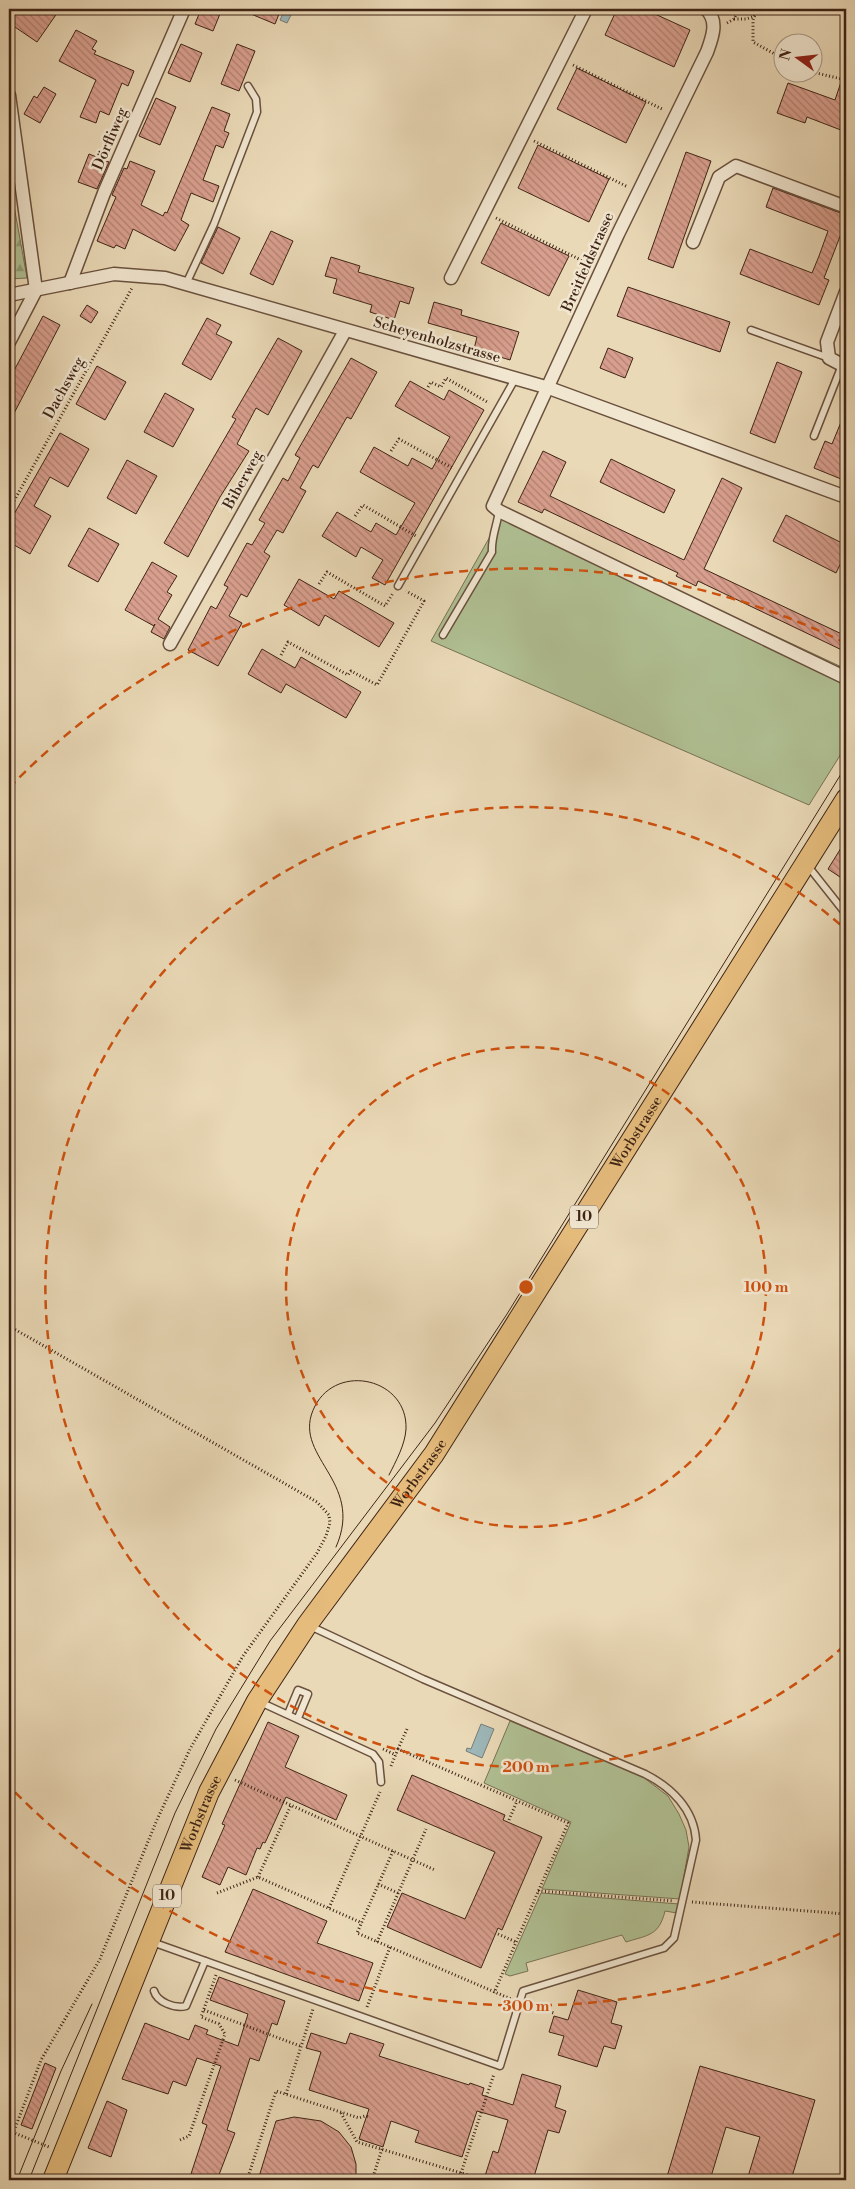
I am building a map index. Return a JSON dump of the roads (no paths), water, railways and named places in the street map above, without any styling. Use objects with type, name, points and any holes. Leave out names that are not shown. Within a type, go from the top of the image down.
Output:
[{"type":"main road","name":"Worbstrasse","points":[[53,2180],[149,1940],[219,1772],[257,1700],[307,1625],[434,1454],[846,798]]},
{"type":"street","name":"Dörfliweg","points":[[70,284],[104,193],[184,9]]},
{"type":"street","points":[[451,278],[586,9]]},
{"type":"street","name":"Breitfeldstrasse","points":[[496,508],[495,499],[549,388],[602,270],[714,32],[711,13],[706,9]]},
{"type":"street","points":[[9,95],[36,290],[9,342]]},
{"type":"street","points":[[694,242],[719,177],[736,166],[846,207]]},
{"type":"street","name":"Scheyenholzstrasse","points":[[9,295],[114,274],[165,278],[549,388],[846,497]]},
{"type":"street","points":[[844,366],[829,358],[827,342],[846,292]]},
{"type":"street","name":"Biberweg","points":[[170,644],[345,331]]},
{"type":"street","points":[[496,508],[846,678]]},
{"type":"lane","points":[[186,284],[214,224],[257,112],[256,99],[248,86]]},
{"type":"lane","points":[[751,330],[829,358]]},
{"type":"lane","points":[[814,436],[844,366]]},
{"type":"lane","points":[[398,586],[515,379]]},
{"type":"lane","points":[[443,636],[492,552],[491,538],[497,525],[496,508]]},
{"type":"lane","points":[[806,864],[846,914]]},
{"type":"lane","points":[[149,1940],[500,2066],[523,1991],[664,1948],[671,1943],[676,1932],[695,1846],[695,1833],[686,1810],[668,1788],[645,1774],[423,1679],[307,1625]]},
{"type":"lane","points":[[288,1714],[298,1690],[308,1694],[298,1718]]},
{"type":"lane","points":[[257,1700],[374,1754],[379,1762],[380,1782]]},
{"type":"lane","points":[[154,1991],[164,2002],[179,2007],[186,2006],[206,1961]]},
{"type":"water","points":[[285,9],[294,9],[287,23],[280,20]]},
{"type":"water","points":[[481,1724],[494,1729],[482,1758],[466,1751],[467,1748],[471,1749]]},
{"type":"tram line","points":[[29,2180],[175,1813],[216,1729],[270,1641],[435,1423],[507,1314],[846,766]]},
{"type":"tram line","points":[[336,1547],[343,1524],[342,1504],[336,1486],[318,1455],[312,1440],[310,1424],[315,1406],[326,1392],[339,1384],[354,1381],[370,1382],[384,1388],[396,1398],[404,1412],[406,1429],[402,1447],[389,1475]]},
{"type":"tram line","points":[[17,2180],[61,2071],[92,2004]]}]
